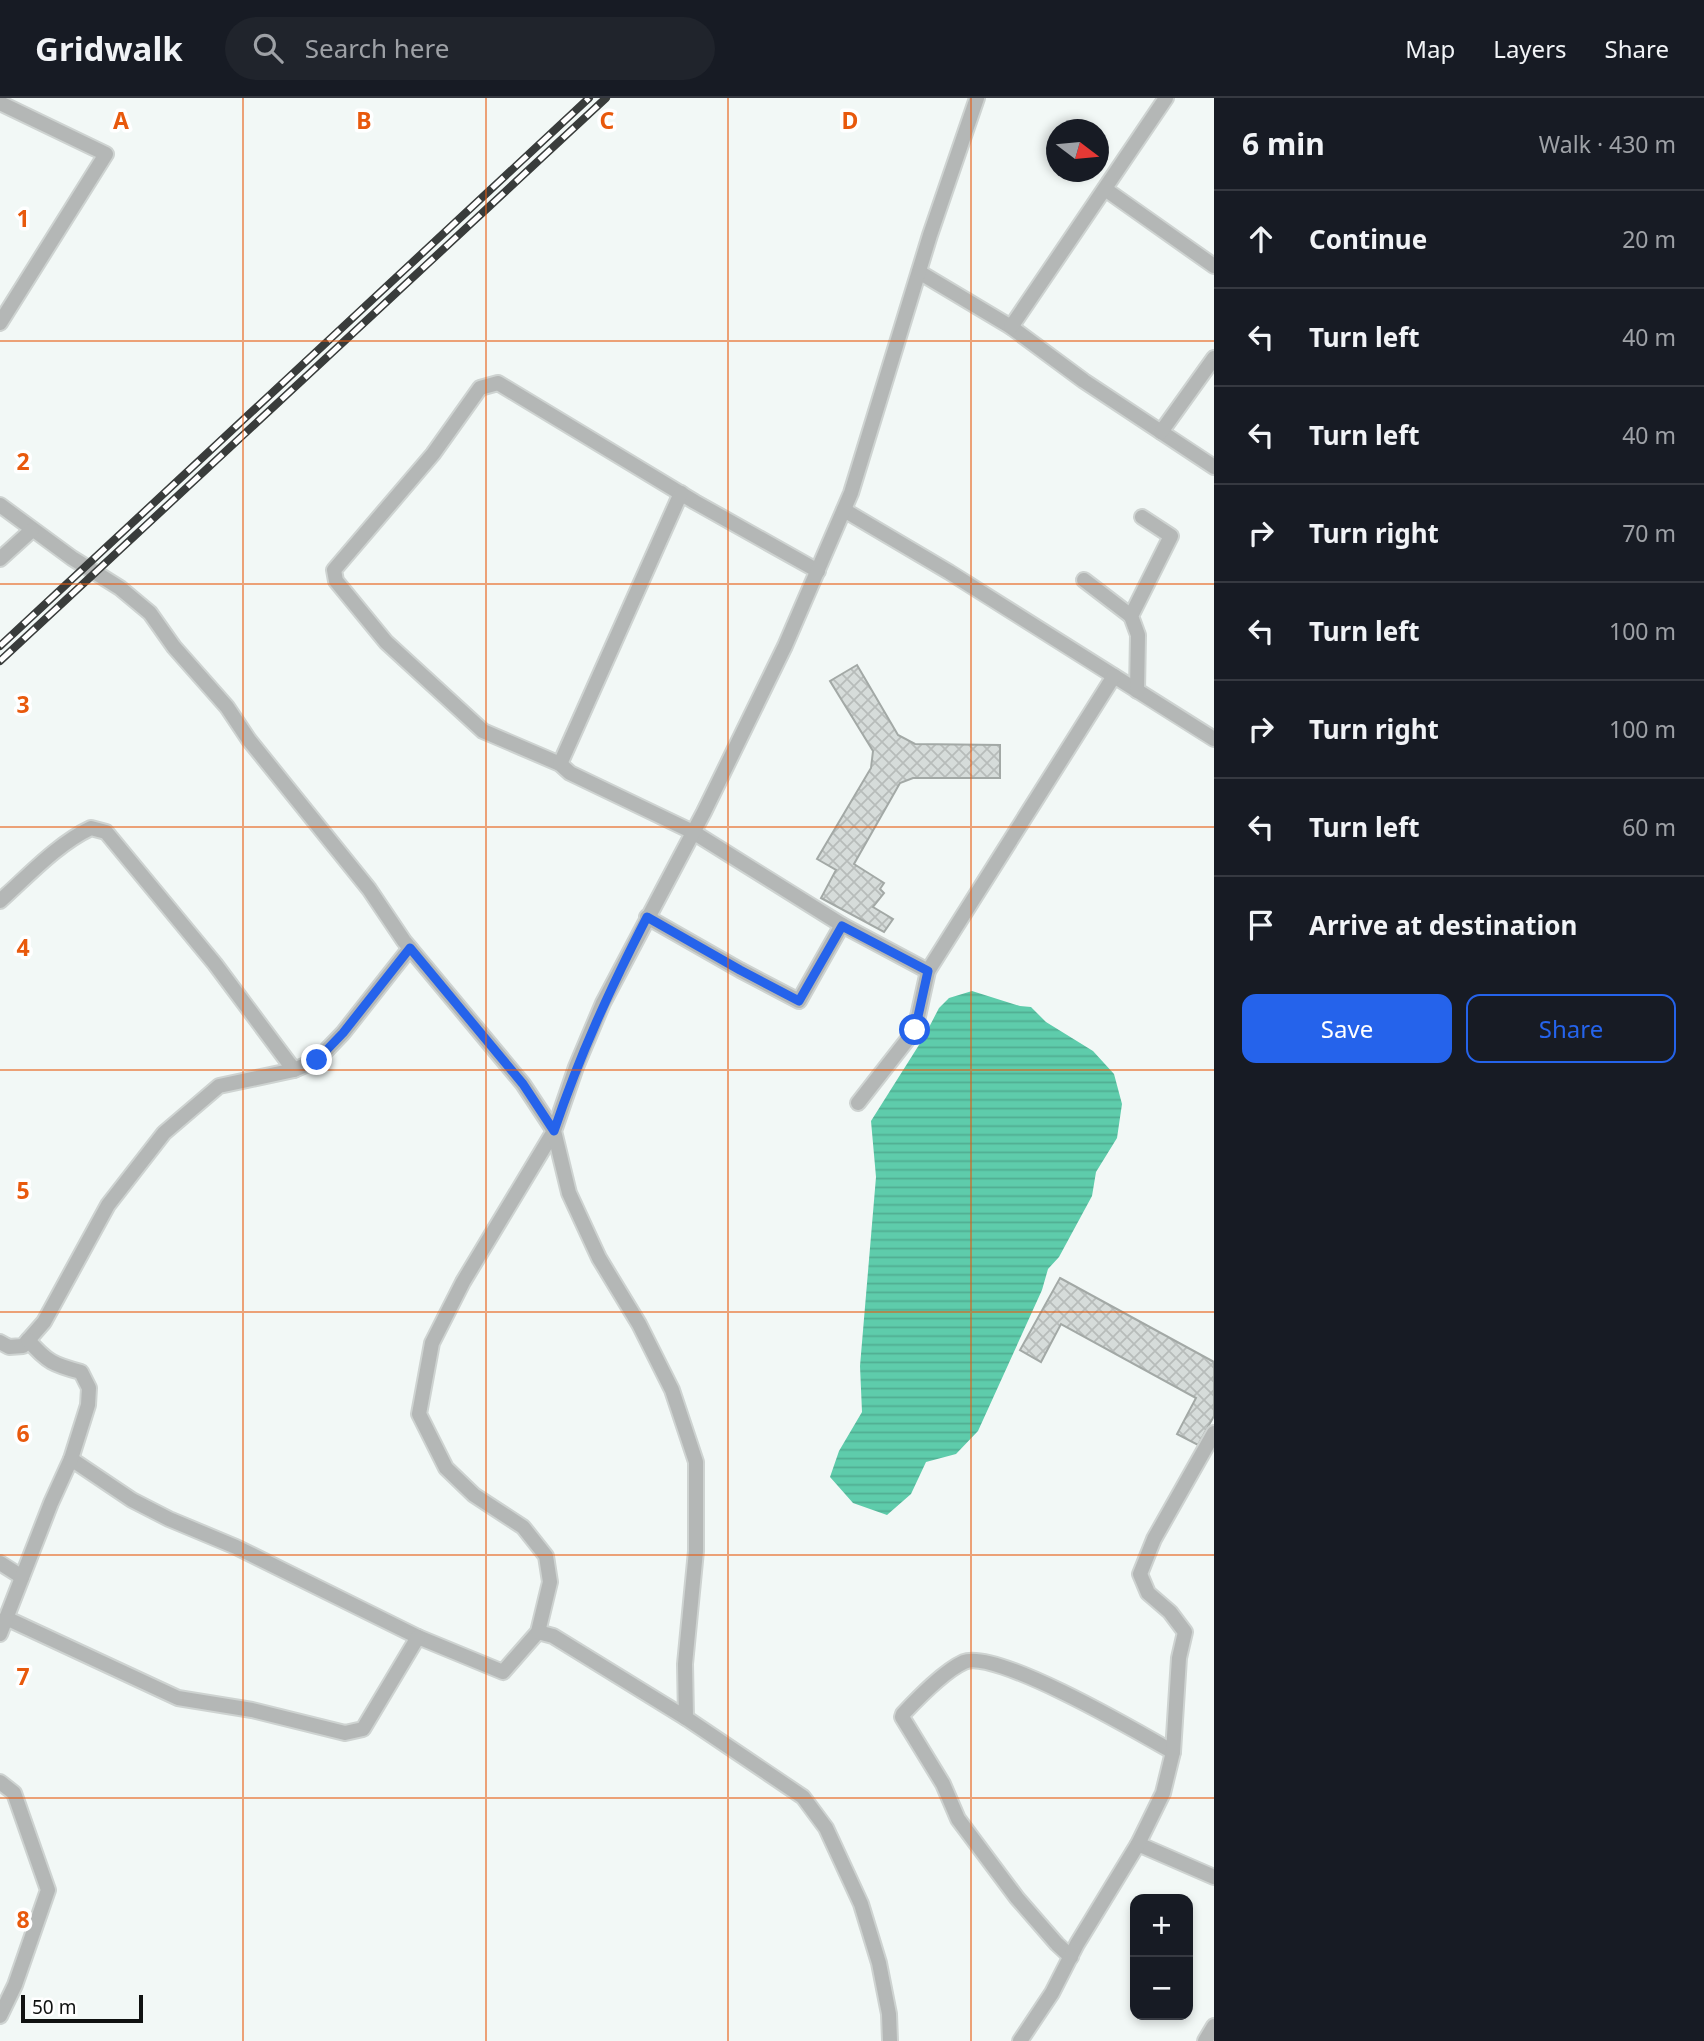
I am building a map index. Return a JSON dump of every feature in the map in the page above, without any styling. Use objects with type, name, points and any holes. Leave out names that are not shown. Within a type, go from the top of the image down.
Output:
[{"type":"street","points":[[71,1459],[145,1506],[236,1547],[418,1637],[503,1672],[538,1632],[551,1582],[546,1556],[523,1527],[474,1495],[446,1468],[419,1414],[432,1343],[463,1282],[554,1131],[576,1067],[603,1003],[693,832],[785,646],[818,571],[851,493],[919,272],[977,98]]},
{"type":"street","points":[[1011,327],[1166,98]]},
{"type":"street","points":[[0,103],[106,154],[0,324]]},
{"type":"street","points":[[1105,189],[1214,266]]},
{"type":"street","points":[[919,272],[1011,327],[1084,381],[1214,467]]},
{"type":"street","points":[[1161,432],[1214,358]]},
{"type":"street","points":[[818,571],[681,493],[498,383],[481,388],[433,454],[334,570],[336,581],[386,642],[483,731],[560,764],[570,772],[693,832],[842,926],[928,971]]},
{"type":"street","points":[[560,764],[681,493]]},
{"type":"street","points":[[0,505],[32,530],[120,588],[150,613],[174,647],[227,707],[249,740],[369,889],[410,948],[523,1084],[554,1131],[569,1193],[599,1258],[639,1325],[672,1390],[696,1462],[696,1551],[685,1664],[686,1718]]},
{"type":"street","points":[[844,510],[949,572],[1214,739]]},
{"type":"street","points":[[1131,616],[1171,536],[1142,517]]},
{"type":"street","points":[[0,559],[32,530]]},
{"type":"street","points":[[1084,580],[1131,616],[1138,635],[1137,691]]},
{"type":"street","points":[[858,1103],[915,1030],[928,971],[1114,676]]},
{"type":"street","points":[[0,901],[62,846],[82,832],[91,828],[106,832],[215,964],[294,1070]]},
{"type":"street","points":[[647,917],[799,1001],[842,926]]},
{"type":"street","points":[[0,1342],[9,1347],[23,1346],[44,1322],[108,1205],[164,1133],[219,1086],[294,1070],[317,1060],[343,1033],[410,948]]},
{"type":"street","points":[[0,1634],[71,1459],[88,1405],[89,1388],[81,1372],[61,1367],[43,1358],[29,1340]]},
{"type":"street","points":[[1020,2041],[1052,1993],[1138,1844],[1163,1793],[1173,1752],[1179,1658],[1185,1632],[1170,1612],[1148,1593],[1140,1574],[1154,1539],[1214,1433]]},
{"type":"street","points":[[0,1563],[22,1577]]},
{"type":"street","points":[[6,1618],[178,1698],[253,1710],[345,1733],[363,1729],[418,1637]]},
{"type":"street","points":[[538,1632],[553,1636],[686,1718],[803,1797],[826,1828],[861,1904],[879,1963],[890,2014],[890,2041]]},
{"type":"street","points":[[1071,1956],[1025,1907],[958,1819],[943,1784],[902,1717],[903,1714],[944,1676],[964,1662],[976,1659],[1003,1666],[1091,1706],[1173,1752]]},
{"type":"street","points":[[0,1782],[15,1793],[48,1890],[4,1997],[0,2016]]},
{"type":"street","points":[[1138,1844],[1214,1877]]},
{"type":"street","points":[[1205,2041],[1214,2026]]},
{"type":"shaded area","points":[[972,991],[1031,1007],[1046,1022],[1093,1051],[1114,1074],[1122,1104],[1117,1138],[1096,1172],[1092,1196],[1059,1257],[1048,1269],[1042,1290],[978,1431],[956,1454],[926,1462],[911,1494],[887,1515],[853,1503],[830,1477],[839,1451],[862,1412],[860,1366],[876,1177],[871,1121],[924,1037],[939,1008],[949,998]]},
{"type":"building","points":[[857,665],[898,735],[915,744],[1000,745],[1000,778],[913,778],[900,783],[854,864],[884,883],[880,889],[884,893],[873,907],[893,919],[884,932],[821,898],[836,870],[817,859],[871,768],[873,751],[830,681]]},
{"type":"building","points":[[1060,1278],[1214,1362],[1214,1416],[1198,1445],[1177,1434],[1196,1398],[1061,1324],[1041,1362],[1020,1350]]},
{"type":"railway","points":[[0,646],[589,98]]},
{"type":"railway","points":[[0,661],[606,98]]},
{"type":"route","points":[[317,1060],[343,1033],[410,948],[523,1084],[554,1131],[576,1067],[603,1003],[647,917],[799,1001],[842,926],[928,971],[915,1030]]}]
